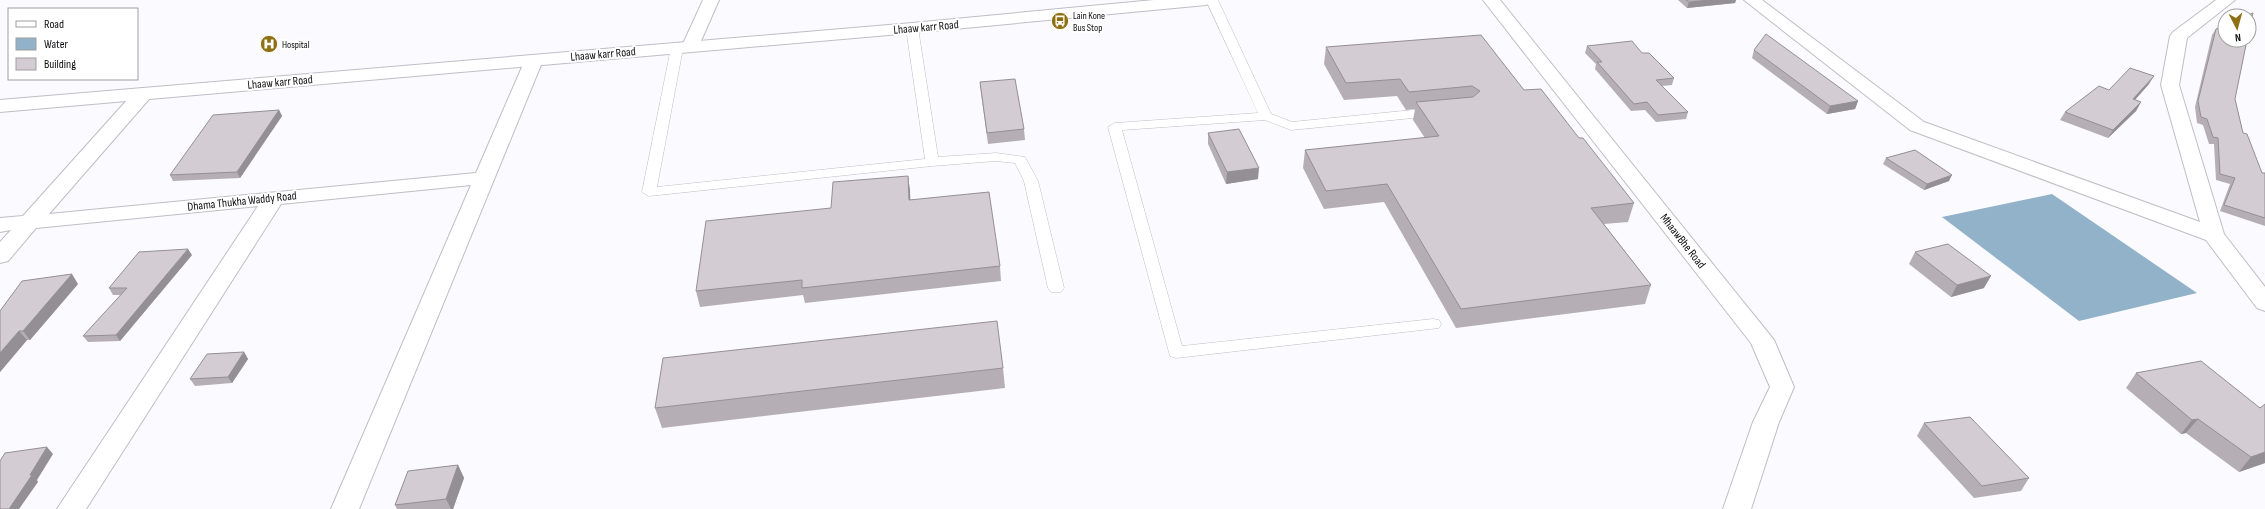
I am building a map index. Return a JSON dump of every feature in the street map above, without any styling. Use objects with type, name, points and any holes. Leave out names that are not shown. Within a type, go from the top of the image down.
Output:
[{"type":"street","points":[[684,47],[711,0]]},
{"type":"street","name":"Lhaaw karr Road","points":[[0,106],[912,28],[1206,0]]},
{"type":"street","name":"MhaawBhe Road","points":[[1491,0],[1762,340],[1782,387],[1766,422],[1737,509]]},
{"type":"street","points":[[1752,0],[1916,126],[2214,235]]},
{"type":"street","points":[[2227,0],[2179,36],[2170,85],[2214,235],[2265,303]]},
{"type":"street","points":[[344,509],[534,60]]},
{"type":"street","points":[[0,256],[143,94]]},
{"type":"street","name":"Dhama Thukha Waddy Road","points":[[0,225],[484,178]]},
{"type":"street","points":[[71,509],[274,198]]},
{"type":"lane","points":[[1212,0],[1266,116]]},
{"type":"lane","points":[[912,28],[932,162]]},
{"type":"lane","points":[[684,47],[649,192],[932,162],[996,157],[1020,160],[1031,181],[1056,288]]},
{"type":"lane","points":[[1433,324],[1176,352],[1114,127],[1266,116],[1291,126],[1446,111]]},
{"type":"water","points":[[2052,194],[2197,293],[2079,321],[1942,217]]},
{"type":"building","points":[[1686,0],[1710,0],[1689,2]]},
{"type":"building","points":[[2216,29],[2217,48],[2245,48],[2235,99],[2243,133],[2247,134],[2262,173],[2265,173],[2265,218],[2224,205],[2235,178],[2220,174],[2218,138],[2213,137],[2207,119],[2201,117],[2198,101]]},
{"type":"building","points":[[1766,34],[1858,101],[1830,106],[1754,50]]},
{"type":"building","points":[[1481,35],[1524,90],[1541,89],[1579,138],[1583,138],[1634,203],[1591,208],[1651,285],[1461,309],[1387,184],[1326,191],[1305,150],[1439,136],[1416,102],[1473,97],[1480,91],[1472,86],[1409,92],[1400,79],[1346,83],[1326,47]]},
{"type":"building","points":[[1632,41],[1642,53],[1649,53],[1674,78],[1656,80],[1688,112],[1658,115],[1647,102],[1634,104],[1597,62],[1602,62],[1587,46]]},
{"type":"building","points":[[2130,68],[2154,76],[2133,99],[2141,102],[2113,130],[2065,112],[2099,86],[2109,90]]},
{"type":"building","points":[[1015,79],[1024,129],[987,133],[980,82]]},
{"type":"building","points":[[279,110],[237,172],[170,175],[213,115]]},
{"type":"building","points":[[1239,129],[1259,168],[1227,172],[1208,133]]},
{"type":"building","points":[[1915,150],[1952,175],[1927,184],[1886,158]]},
{"type":"building","points":[[908,176],[909,200],[989,192],[1000,266],[802,288],[802,280],[696,291],[706,221],[831,208],[833,182]]},
{"type":"building","points":[[1948,244],[1991,276],[1957,285],[1915,252]]},
{"type":"building","points":[[188,249],[116,335],[83,336],[127,288],[109,288],[139,252]]},
{"type":"building","points":[[72,274],[23,331],[19,331],[0,353],[0,311],[22,281]]},
{"type":"building","points":[[997,321],[1003,368],[655,408],[663,358]]},
{"type":"building","points":[[244,352],[228,377],[190,379],[207,354]]},
{"type":"building","points":[[2201,361],[2260,408],[2265,404],[2265,452],[2251,457],[2198,419],[2192,420],[2136,373]]},
{"type":"building","points":[[1970,417],[2029,478],[1982,486],[1924,423]]},
{"type":"building","points":[[47,447],[30,475],[32,475],[9,509],[0,509],[0,461],[5,453]]},
{"type":"building","points":[[458,465],[446,499],[395,505],[408,471]]},
{"type":"place","name":"Lain Kone Bus Stop","points":[[1060,21]]},
{"type":"place","name":"Hospital","points":[[269,44]]}]
